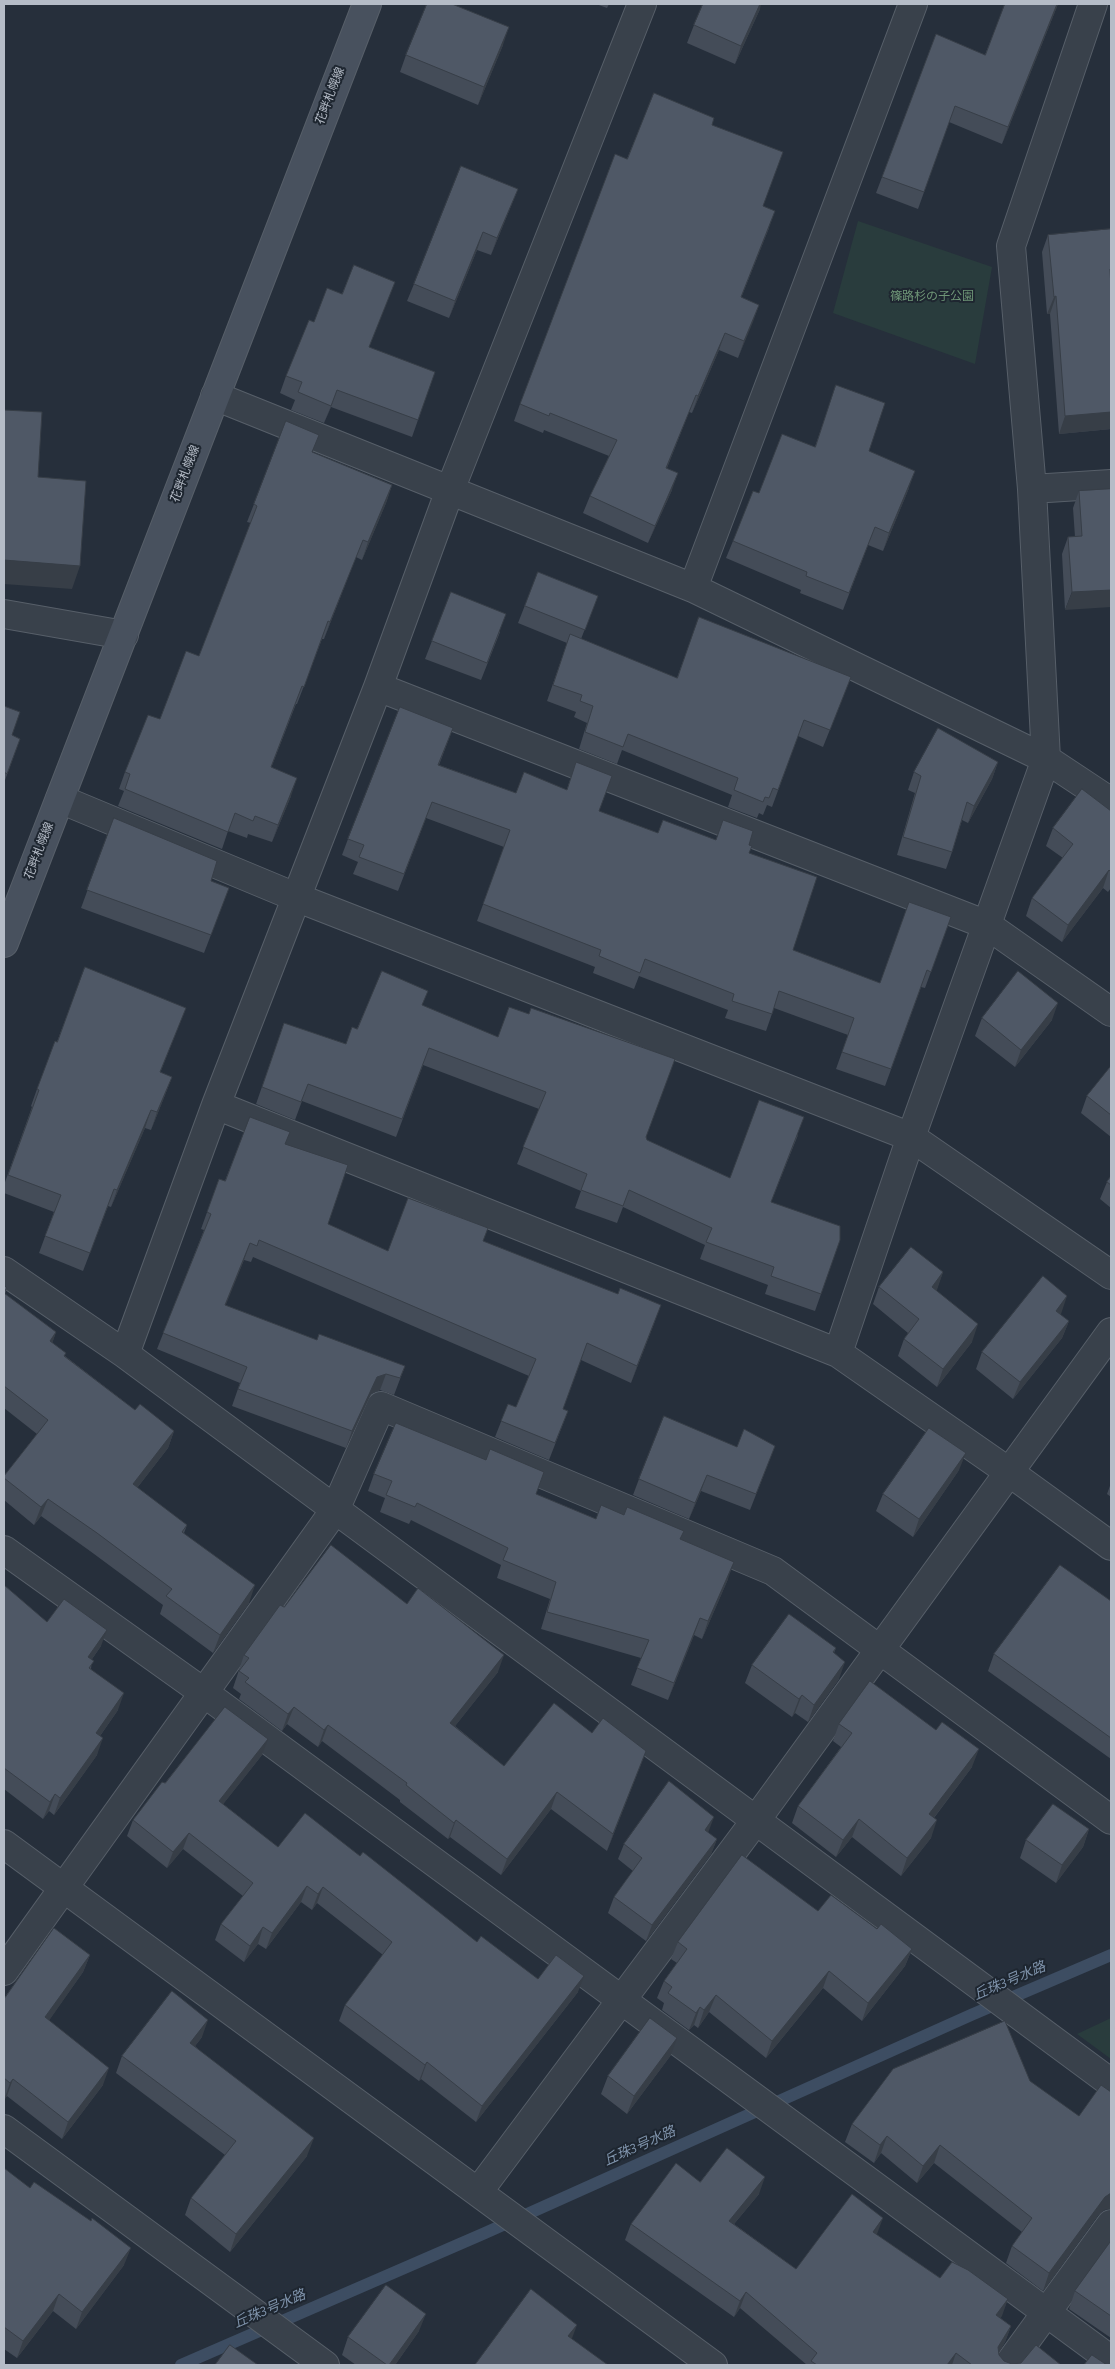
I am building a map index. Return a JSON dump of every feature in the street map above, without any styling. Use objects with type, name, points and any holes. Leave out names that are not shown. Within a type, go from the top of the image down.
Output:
[{"type":"main road","name":"花畔札幌線","points":[[4,943],[367,4]]},
{"type":"street","points":[[125,1354],[216,1105],[298,898],[450,490],[642,4]]},
{"type":"street","points":[[694,588],[913,4]]},
{"type":"street","points":[[838,1353],[910,1137],[1046,759],[1032,489],[1011,246],[1093,4]]},
{"type":"street","points":[[215,396],[694,588],[1046,759],[1111,802]]},
{"type":"street","points":[[1032,489],[1111,484]]},
{"type":"street","points":[[4,614],[124,634]]},
{"type":"street","points":[[378,687],[987,925],[1111,1012]]},
{"type":"street","points":[[60,799],[298,898],[910,1137],[1111,1275]]},
{"type":"street","points":[[216,1105],[838,1353],[1009,1472],[1111,1546]]},
{"type":"street","points":[[4,1271],[125,1354],[1111,2083]]},
{"type":"street","points":[[488,2200],[622,2000],[756,1820],[1111,1332]]},
{"type":"street","points":[[4,1970],[335,1510],[381,1406],[773,1571],[1111,1820]]},
{"type":"street","points":[[4,1550],[203,1692],[1111,2360]]},
{"type":"street","points":[[4,1844],[713,2365]]},
{"type":"street","points":[[4,2129],[325,2365]]},
{"type":"street","points":[[1008,2365],[1048,2313],[1111,2224]]},
{"type":"green space","name":"篠路杉の子公園","points":[[858,221],[992,267],[975,364],[833,313]]},
{"type":"green space","points":[[1111,2018],[1111,2059],[1077,2034]]},
{"type":"building","points":[[427,4],[452,4],[509,27],[484,87],[406,55]]},
{"type":"building","points":[[703,4],[760,4],[741,46],[694,25]]},
{"type":"building","points":[[1005,4],[1057,4],[1008,127],[955,106],[924,192],[882,177],[936,34],[985,55]]},
{"type":"building","points":[[654,93],[714,118],[712,125],[783,152],[763,206],[775,211],[741,297],[759,305],[744,341],[725,333],[698,396],[696,395],[666,468],[678,473],[655,526],[590,496],[617,440],[550,413],[549,416],[520,404],[615,154],[627,159]]},
{"type":"building","points":[[461,166],[518,189],[497,238],[483,232],[455,301],[414,284]]},
{"type":"building","points":[[1111,229],[1111,412],[1065,416],[1056,296],[1054,297],[1048,235]]},
{"type":"building","points":[[354,265],[395,282],[369,347],[435,372],[418,420],[337,390],[331,406],[298,392],[302,382],[286,376],[309,320],[314,322],[327,288],[342,294]]},
{"type":"building","points":[[836,385],[885,403],[869,451],[915,471],[889,533],[875,527],[849,593],[806,576],[807,572],[733,541],[753,491],[759,493],[782,434],[815,447]]},
{"type":"building","points":[[4,410],[42,412],[38,477],[86,481],[80,566],[4,560]]},
{"type":"building","points":[[286,421],[319,435],[312,452],[392,485],[368,542],[363,540],[330,622],[328,621],[304,687],[302,686],[271,767],[297,778],[278,825],[255,816],[253,821],[235,813],[228,832],[125,789],[130,774],[125,772],[148,715],[160,719],[186,651],[199,656],[257,506],[254,504]]},
{"type":"building","points":[[1111,489],[1111,590],[1072,592],[1068,537],[1082,536],[1079,491]]},
{"type":"building","points":[[538,572],[598,596],[585,630],[525,606]]},
{"type":"building","points":[[451,592],[506,614],[487,663],[432,641]]},
{"type":"building","points":[[699,617],[851,677],[830,730],[804,720],[778,790],[773,788],[769,798],[765,797],[763,802],[734,790],[738,778],[628,734],[623,747],[585,732],[593,706],[580,701],[582,695],[553,685],[570,634],[677,678]]},
{"type":"building","points":[[4,706],[20,712],[12,735],[20,739],[7,774],[4,772]]},
{"type":"building","points":[[400,707],[453,728],[438,765],[516,793],[524,772],[567,790],[576,762],[612,776],[599,811],[658,833],[663,820],[716,840],[723,820],[753,831],[749,845],[752,846],[749,853],[817,877],[793,950],[880,983],[909,902],[951,917],[931,972],[927,970],[891,1069],[842,1052],[854,1018],[779,991],[772,1014],[732,1001],[734,994],[645,959],[640,973],[599,956],[601,950],[483,904],[510,830],[432,802],[404,874],[359,857],[364,845],[348,839]]},
{"type":"building","points":[[938,728],[998,762],[974,806],[967,802],[952,852],[903,837],[921,776],[914,772]]},
{"type":"building","points":[[1082,789],[1111,811],[1111,872],[1109,870],[1068,925],[1032,898],[1073,844],[1053,828]]},
{"type":"building","points":[[114,818],[217,861],[211,881],[229,888],[211,935],[87,890]]},
{"type":"building","points":[[85,967],[186,1008],[160,1072],[172,1077],[157,1112],[151,1110],[117,1190],[114,1189],[90,1253],[45,1236],[61,1195],[8,1175],[39,1090],[37,1089]]},
{"type":"building","points":[[382,971],[428,991],[422,1005],[498,1037],[509,1007],[529,1014],[531,1008],[675,1059],[646,1137],[647,1140],[730,1178],[759,1100],[804,1117],[771,1202],[840,1226],[840,1240],[821,1294],[771,1276],[774,1267],[706,1242],[712,1228],[629,1190],[623,1206],[581,1190],[587,1174],[523,1147],[546,1092],[429,1048],[402,1119],[308,1084],[301,1102],[262,1087],[284,1023],[346,1044],[352,1027],[357,1029]]},
{"type":"building","points":[[1018,971],[1058,1003],[1021,1050],[982,1018]]},
{"type":"building","points":[[1111,1066],[1111,1115],[1087,1096]]},
{"type":"building","points":[[250,1117],[290,1132],[285,1144],[348,1165],[328,1224],[388,1251],[408,1198],[488,1228],[483,1241],[618,1294],[620,1288],[661,1305],[637,1366],[587,1343],[563,1409],[568,1411],[555,1443],[501,1421],[508,1404],[516,1407],[536,1359],[259,1240],[257,1246],[250,1243],[225,1305],[317,1340],[319,1334],[405,1366],[400,1378],[386,1374],[377,1377],[352,1431],[238,1389],[247,1367],[163,1333],[211,1214],[207,1212],[219,1179],[225,1181]]},
{"type":"building","points":[[1111,1176],[1111,1185],[1107,1182]]},
{"type":"building","points":[[911,1247],[943,1272],[932,1287],[978,1324],[943,1369],[904,1339],[919,1319],[879,1287]]},
{"type":"building","points":[[1043,1276],[1067,1296],[1056,1311],[1069,1321],[1020,1382],[982,1352]]},
{"type":"building","points":[[4,1293],[56,1332],[50,1341],[66,1353],[64,1356],[135,1410],[140,1404],[174,1431],[133,1484],[187,1525],[182,1532],[255,1585],[220,1635],[166,1596],[172,1589],[97,1533],[48,1499],[41,1507],[4,1478],[48,1420],[4,1386]]},
{"type":"building","points":[[664,1416],[737,1447],[744,1429],[775,1446],[756,1494],[707,1475],[695,1503],[639,1479]]},
{"type":"building","points":[[396,1423],[486,1460],[490,1449],[544,1472],[536,1494],[596,1519],[601,1505],[624,1515],[627,1507],[684,1531],[680,1539],[734,1562],[708,1621],[700,1618],[674,1683],[637,1668],[649,1640],[547,1612],[556,1582],[503,1560],[508,1548],[417,1503],[415,1507],[386,1495],[392,1481],[374,1474]]},
{"type":"building","points":[[929,1428],[966,1453],[919,1519],[883,1494]]},
{"type":"building","points":[[331,1545],[407,1604],[418,1588],[504,1655],[450,1723],[504,1766],[554,1703],[592,1733],[603,1718],[646,1751],[613,1834],[557,1792],[507,1859],[456,1820],[454,1823],[406,1785],[407,1783],[328,1725],[324,1730],[294,1707],[288,1714],[245,1682],[249,1678],[239,1671],[249,1658],[244,1655],[280,1605],[284,1607]]},
{"type":"building","points":[[1060,1565],[1111,1601],[1111,1738],[994,1654]]},
{"type":"building","points":[[4,1585],[47,1622],[64,1599],[107,1630],[88,1657],[94,1661],[89,1668],[124,1693],[96,1733],[103,1738],[60,1798],[55,1794],[50,1802],[4,1768]]},
{"type":"building","points":[[789,1614],[836,1648],[833,1652],[845,1662],[814,1705],[802,1695],[799,1699],[752,1665]]},
{"type":"building","points":[[870,1681],[936,1730],[942,1722],[979,1749],[929,1814],[937,1820],[907,1858],[859,1819],[843,1840],[798,1806],[852,1733],[839,1724]]},
{"type":"building","points":[[225,1707],[268,1739],[219,1801],[278,1847],[305,1813],[360,1856],[363,1852],[477,1942],[481,1936],[538,1979],[556,1955],[584,1976],[482,2106],[427,2062],[425,2065],[345,2005],[392,1942],[323,1887],[318,1894],[307,1886],[272,1933],[263,1927],[250,1946],[221,1924],[253,1883],[189,1833],[173,1852],[133,1820],[162,1782],[165,1783]]},
{"type":"building","points":[[669,1781],[714,1817],[705,1830],[717,1839],[652,1925],[614,1897],[642,1858],[624,1844]]},
{"type":"building","points":[[1053,1804],[1089,1829],[1062,1865],[1026,1840]]},
{"type":"building","points":[[742,1855],[818,1911],[831,1895],[877,1929],[881,1924],[912,1949],[868,2003],[829,1971],[772,2041],[716,1995],[704,2010],[700,2007],[696,2013],[668,1993],[672,1987],[664,1981],[687,1949],[678,1942]]},
{"type":"building","points":[[54,1928],[90,1955],[45,2017],[109,2068],[68,2122],[13,2079],[10,2083],[4,2078],[4,1996]]},
{"type":"building","points":[[172,1991],[208,2020],[190,2043],[314,2138],[236,2234],[191,2198],[236,2141],[122,2056]]},
{"type":"building","points":[[650,2018],[677,2038],[634,2096],[608,2076]]},
{"type":"building","points":[[1005,2021],[1030,2081],[1079,2116],[1101,2085],[1111,2092],[1111,2193],[1105,2197],[1049,2273],[1012,2246],[1032,2218],[940,2145],[923,2166],[887,2136],[880,2145],[852,2124],[893,2069]]},
{"type":"building","points":[[727,2148],[765,2177],[729,2221],[796,2269],[852,2194],[883,2218],[873,2232],[940,2278],[952,2262],[968,2270],[1008,2299],[996,2315],[1011,2326],[998,2347],[999,2355],[1004,2361],[1012,2364],[1021,2363],[1036,2345],[1061,2365],[972,2365],[956,2353],[947,2365],[817,2365],[811,2361],[817,2353],[746,2292],[740,2301],[631,2224],[676,2163],[700,2182]]},
{"type":"building","points":[[4,2168],[30,2188],[34,2182],[91,2221],[92,2218],[131,2248],[82,2312],[59,2294],[23,2341],[4,2327]]},
{"type":"building","points":[[1111,2241],[1111,2316],[1075,2291]]},
{"type":"building","points":[[386,2285],[426,2314],[389,2365],[348,2337]]},
{"type":"building","points":[[531,2289],[577,2325],[568,2336],[608,2365],[475,2365]]},
{"type":"building","points":[[230,2345],[258,2365],[215,2365]]},
{"type":"building","points":[[1092,2355],[1107,2365],[1084,2365]]},
{"type":"waterway","name":"丘珠3号水路","points":[[181,2365],[485,2233],[971,2015],[1111,1955]]}]
